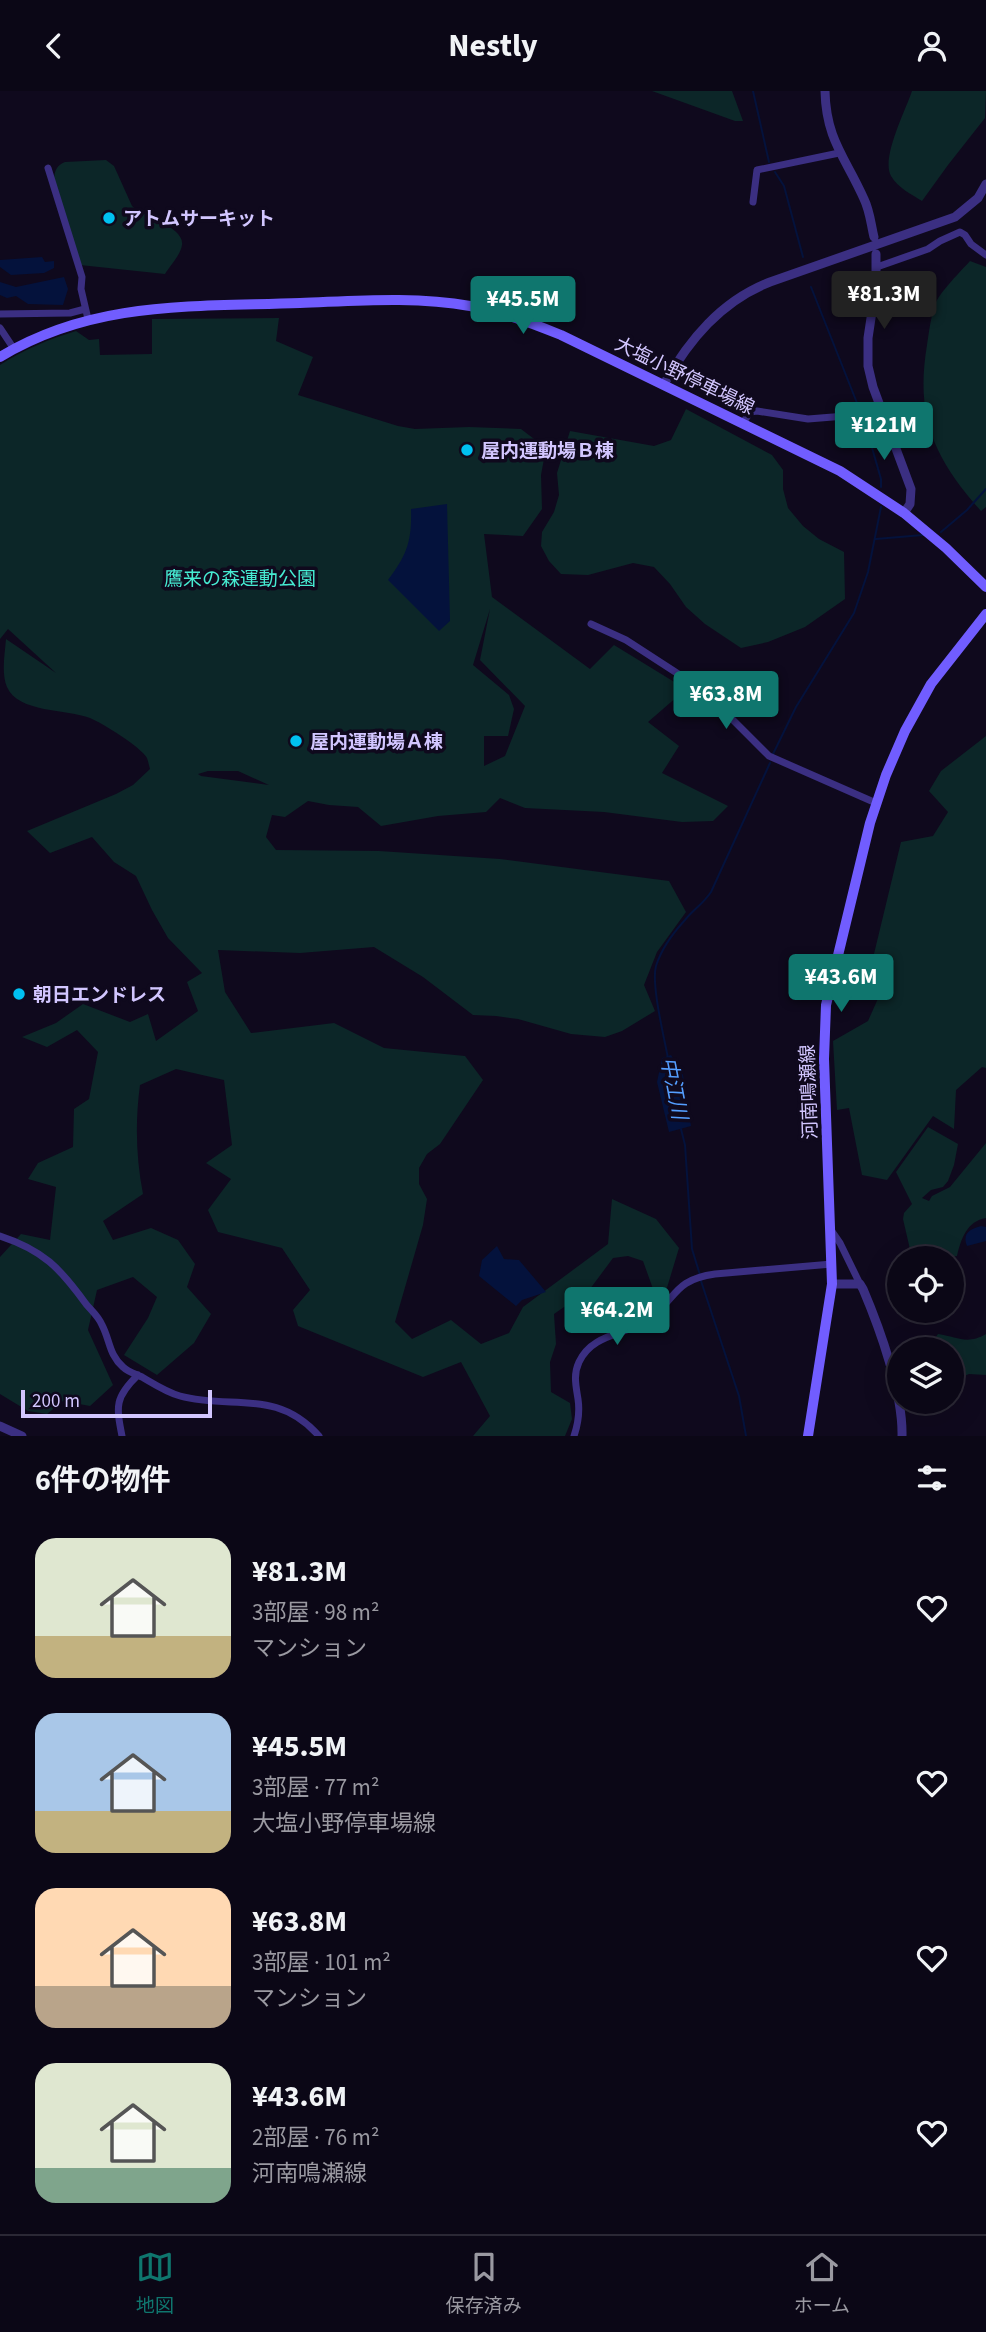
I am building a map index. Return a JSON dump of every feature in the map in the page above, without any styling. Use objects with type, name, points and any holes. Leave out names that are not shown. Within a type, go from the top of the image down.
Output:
[{"type":"main road","name":"大塩小野停車場線","points":[[0,357],[87,314],[387,300],[471,306],[534,324],[664,384],[840,471],[904,513],[946,548],[986,587]]},
{"type":"main road","name":"河南鳴瀬線","points":[[808,1436],[832,1284],[824,1020],[876,803],[886,775],[918,705],[944,666],[986,614]]},
{"type":"street","points":[[825,91],[828,122],[839,153],[865,200],[874,237]]},
{"type":"street","points":[[753,202],[757,170],[839,153]]},
{"type":"street","points":[[0,314],[87,314],[81,289],[82,277],[48,168]]},
{"type":"street","points":[[664,384],[707,323],[752,289],[955,217],[978,198],[986,184]]},
{"type":"street","points":[[877,267],[928,249],[960,232],[986,255]]},
{"type":"street","points":[[876,254],[877,267],[867,353],[873,387],[911,489],[910,504],[904,513]]},
{"type":"street","points":[[0,328],[14,349]]},
{"type":"street","points":[[743,423],[750,412],[757,411],[808,419],[883,413]]},
{"type":"street","points":[[591,624],[626,640],[682,677],[719,706],[769,756],[876,803]]},
{"type":"street","points":[[831,1229],[860,1284],[881,1335],[900,1409],[902,1436]]},
{"type":"street","points":[[0,1236],[39,1253],[66,1275],[102,1325],[109,1350],[123,1368],[178,1396],[261,1402],[285,1411],[310,1426],[319,1436]]},
{"type":"street","points":[[574,1436],[579,1413],[576,1373],[584,1354],[601,1340],[648,1320],[680,1287],[700,1276],[832,1264]]},
{"type":"street","points":[[832,1284],[860,1284]]},
{"type":"street","points":[[122,1436],[118,1414],[123,1390],[138,1375]]},
{"type":"street","points":[[0,1426],[16,1435]]},
{"type":"green space","points":[[652,91],[732,91],[743,121],[735,121]]},
{"type":"green space","points":[[912,91],[986,91],[985,118],[922,201],[897,184],[889,168],[891,147]]},
{"type":"green space","name":"アトムサーキット","points":[[106,160],[114,166],[132,206],[170,227],[181,239],[180,252],[165,274],[80,265],[54,178],[55,173],[58,166],[65,162]]},
{"type":"green space","points":[[970,261],[986,267],[986,507],[981,511],[951,473],[940,454],[926,415],[924,394],[927,345],[936,302]]},
{"type":"green space","name":"鷹来の森運動公園","points":[[279,318],[276,341],[313,357],[298,395],[415,429],[521,429],[546,448],[541,475],[542,509],[523,536],[484,534],[492,597],[590,669],[614,645],[676,683],[678,696],[648,722],[679,746],[662,773],[728,806],[713,821],[682,822],[604,812],[525,808],[500,798],[486,812],[438,816],[381,826],[358,807],[308,801],[285,817],[272,815],[266,837],[276,850],[379,851],[500,859],[669,881],[686,912],[657,952],[644,985],[655,1011],[622,1031],[605,1037],[571,1034],[518,1019],[473,1015],[423,977],[374,947],[300,953],[218,950],[225,992],[251,1033],[334,1023],[384,1048],[465,1056],[483,1080],[440,1144],[427,1154],[419,1168],[419,1184],[427,1199],[423,1225],[395,1322],[412,1339],[451,1320],[481,1344],[509,1333],[523,1307],[608,1244],[612,1199],[656,1219],[679,1248],[666,1291],[657,1300],[643,1261],[628,1256],[613,1258],[590,1289],[554,1314],[556,1344],[550,1362],[551,1392],[570,1403],[572,1419],[565,1436],[473,1436],[490,1416],[461,1362],[423,1377],[298,1326],[293,1310],[310,1290],[282,1248],[218,1232],[208,1210],[231,1179],[206,1163],[232,1145],[224,1080],[176,1069],[140,1085],[137,1140],[143,1194],[103,1221],[113,1240],[151,1228],[178,1240],[195,1264],[187,1287],[211,1314],[194,1343],[157,1375],[124,1355],[148,1318],[157,1297],[133,1277],[97,1290],[88,1330],[113,1385],[90,1406],[63,1401],[47,1414],[28,1411],[0,1394],[0,1257],[21,1234],[50,1240],[56,1187],[28,1179],[38,1163],[73,1147],[74,1109],[89,1099],[98,1052],[77,1030],[47,1047],[22,1037],[56,1023],[83,1004],[130,1022],[148,1014],[156,1041],[198,1011],[187,982],[202,973],[168,938],[136,876],[114,862],[92,837],[50,853],[27,831],[116,794],[133,785],[150,769],[143,753],[103,725],[80,715],[21,702],[7,687],[4,669],[6,639],[56,673],[8,629],[0,639],[0,365],[36,345],[76,331],[89,340],[99,339],[100,355],[152,354],[152,319]],"holes":[[[490,609],[480,660],[525,706],[505,756],[484,766],[484,736],[508,736],[514,709],[509,695],[473,665]],[[208,771],[238,771],[269,785],[198,774]]]},
{"type":"green space","points":[[686,409],[772,455],[783,470],[783,489],[788,508],[803,526],[819,539],[844,552],[845,599],[805,627],[768,642],[741,648],[705,624],[686,607],[654,567],[633,563],[588,575],[561,574],[549,561],[541,546],[542,532],[554,512],[559,495],[557,473],[570,431],[654,446],[671,440]]},
{"type":"green space","points":[[986,736],[986,1068],[982,1067],[956,1090],[954,1129],[933,1116],[887,1180],[862,1175],[849,1108],[837,1110],[833,1041],[868,1021],[888,976],[886,960],[873,958],[901,842],[933,836],[948,812],[929,791],[941,771]]},
{"type":"green space","points":[[928,1127],[958,1144],[948,1181],[943,1187],[931,1190],[922,1198],[929,1201],[932,1196],[950,1187],[986,1143],[986,1218],[970,1227],[960,1246],[909,1246],[903,1219],[904,1213],[912,1204],[896,1172]]},
{"type":"green space","points":[[986,1334],[986,1375],[964,1376],[964,1339]]},
{"type":"water","points":[[42,257],[45,262],[54,261],[54,268],[44,273],[11,275],[0,267],[0,260]]},
{"type":"water","points":[[64,277],[68,289],[63,305],[28,304],[16,296],[7,298],[0,295],[0,282],[16,287]]},
{"type":"water","points":[[447,504],[450,621],[439,631],[388,580],[407,547],[411,509]]},
{"type":"water","points":[[671,1055],[683,1075],[691,1126],[669,1132],[657,1082],[662,1058]]},
{"type":"water","points":[[981,1226],[986,1227],[986,1241],[967,1246],[968,1232]]},
{"type":"water","points":[[497,1246],[504,1259],[519,1260],[546,1292],[522,1300],[516,1306],[479,1276],[482,1260]]},
{"type":"waterway","points":[[753,91],[769,162]]},
{"type":"waterway","points":[[775,172],[784,186],[803,257]]},
{"type":"waterway","points":[[811,287],[859,408]]},
{"type":"waterway","points":[[864,420],[881,487]]},
{"type":"waterway","points":[[941,532],[986,489]]},
{"type":"waterway","name":"中江川","points":[[773,754],[796,707],[854,613],[868,572],[881,507]]},
{"type":"waterway","points":[[876,539],[923,535]]},
{"type":"waterway","name":"中江川","points":[[668,1058],[657,997],[656,966],[672,936],[711,892],[770,763]]},
{"type":"waterway","name":"中江川","points":[[681,1129],[685,1145],[692,1249],[700,1275]]},
{"type":"waterway","name":"中江川","points":[[701,1281],[739,1396],[746,1436]]},
{"type":"place","name":"アトムサーキット","points":[[109,218]]},
{"type":"place","name":"屋内運動場Ｂ棟","points":[[467,450]]},
{"type":"place","name":"屋内運動場Ａ棟","points":[[296,741]]},
{"type":"place","name":"朝日エンドレス","points":[[19,994]]}]
